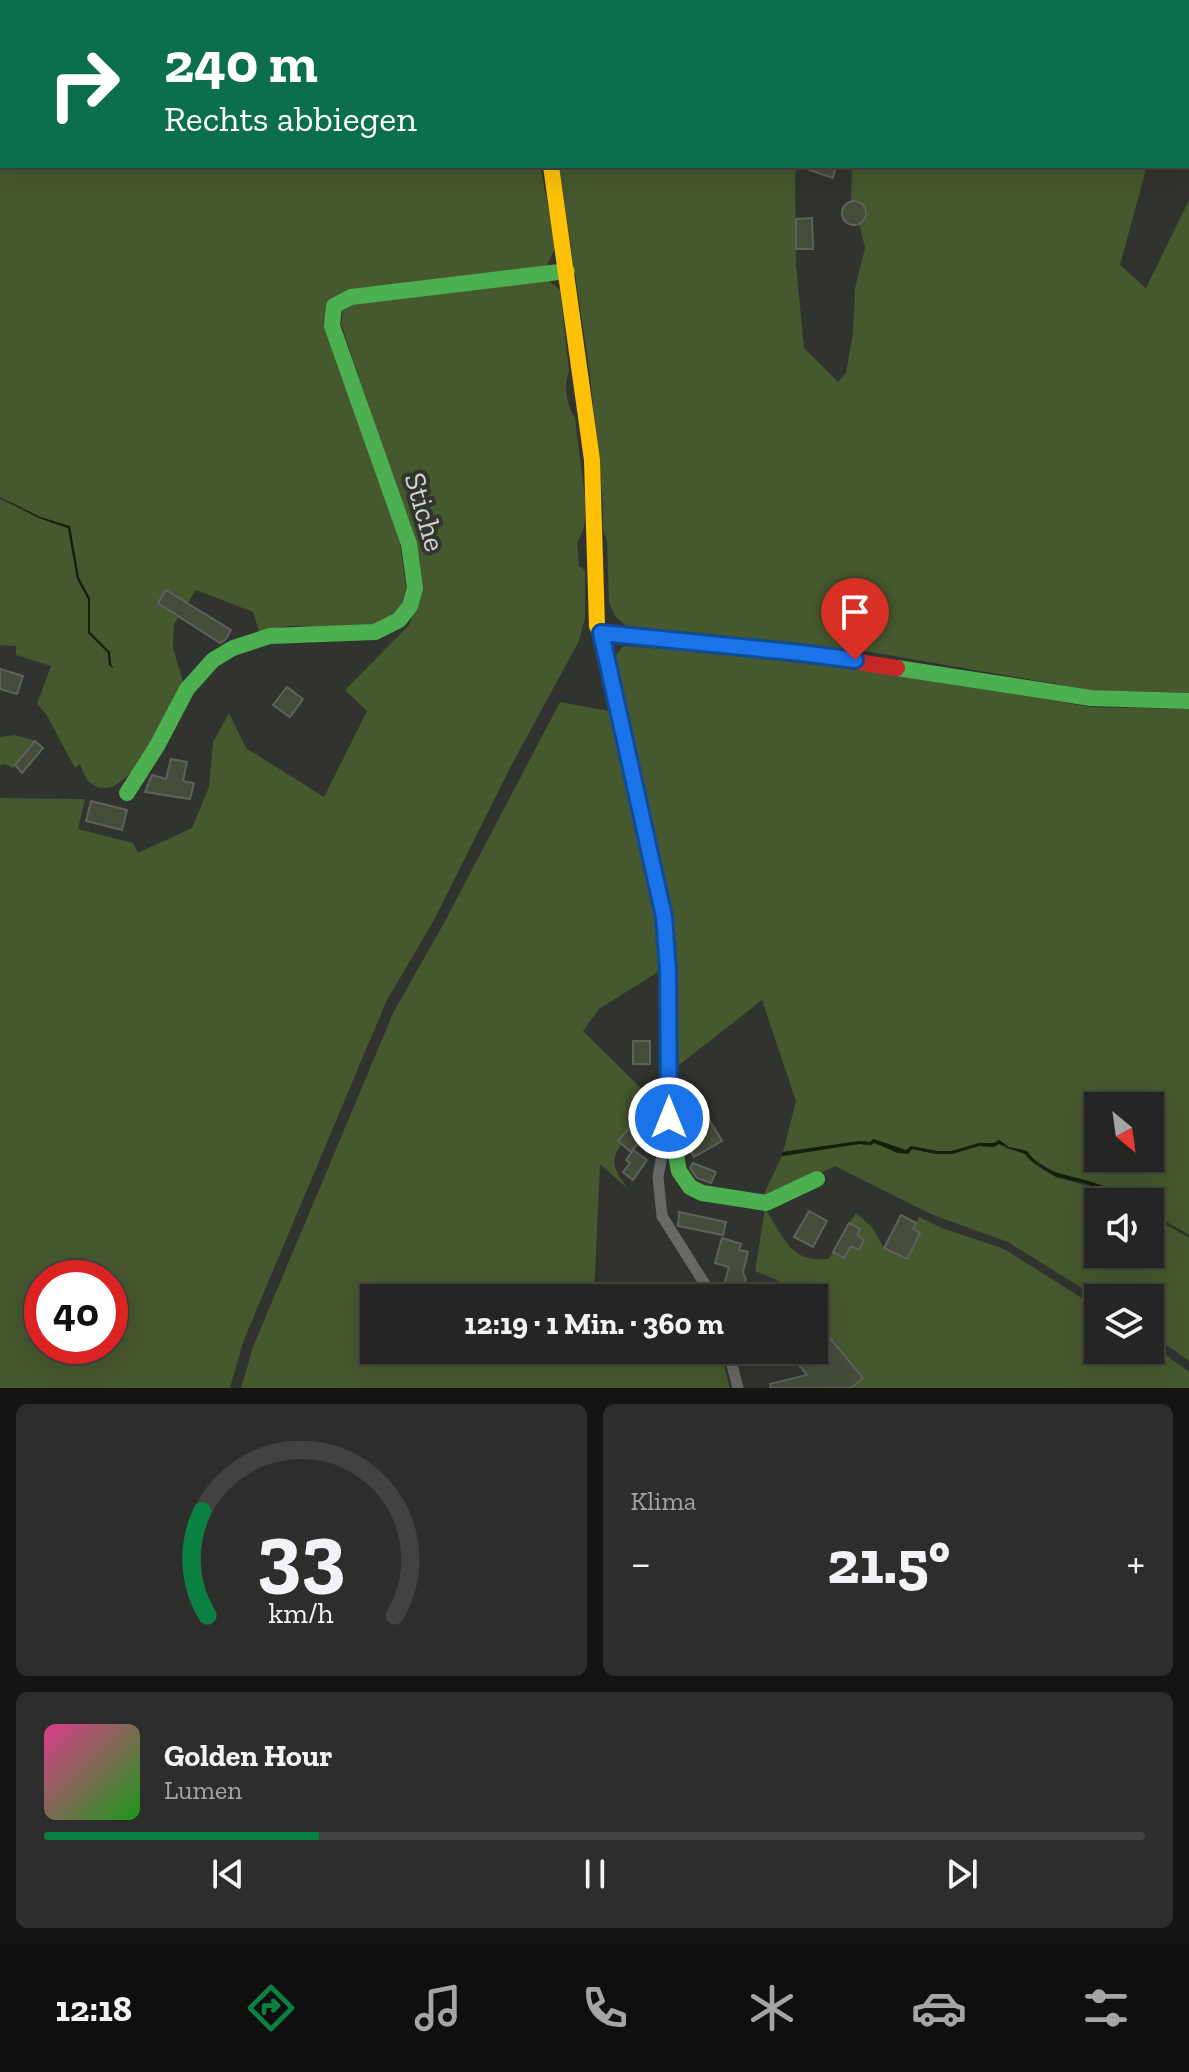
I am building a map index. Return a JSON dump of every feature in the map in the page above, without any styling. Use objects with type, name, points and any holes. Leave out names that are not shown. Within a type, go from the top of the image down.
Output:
[{"type":"street","points":[[551,168],[592,460],[597,626],[664,917],[668,970],[669,1118],[679,1171],[690,1187],[702,1193],[766,1203],[817,1179]]},
{"type":"street","name":"Stiche","points":[[127,793],[155,750],[187,688],[211,662],[240,643],[288,632],[367,634],[391,626],[408,611],[415,589],[413,564],[398,510],[332,326],[334,306],[351,297],[567,271]]},
{"type":"street","points":[[601,633],[801,653],[1091,698],[1189,701]]},
{"type":"street","points":[[669,1118],[658,1177],[662,1216],[703,1284]]},
{"type":"street","points":[[732,1364],[738,1388]]},
{"type":"green space","points":[[0,168],[540,168],[556,246],[547,266],[350,291],[326,325],[400,542],[406,588],[401,607],[387,621],[367,628],[289,626],[259,631],[253,612],[196,590],[174,624],[173,647],[183,682],[145,754],[117,784],[102,788],[88,781],[80,764],[75,768],[46,714],[37,704],[51,666],[16,655],[16,646],[0,645],[0,499],[39,518],[68,528],[77,579],[88,599],[88,632],[108,653],[111,664],[109,652],[90,632],[90,598],[79,578],[70,527],[40,517],[0,497]]},
{"type":"green space","points":[[559,168],[797,168],[796,265],[804,348],[838,382],[846,373],[853,333],[855,288],[865,248],[859,223],[864,218],[865,210],[860,203],[851,201],[852,168],[1146,168],[1120,265],[1146,288],[1189,200],[1189,693],[1091,690],[859,650],[669,633],[625,625],[615,616],[609,603],[607,540],[603,531],[590,375]]},
{"type":"green space","points":[[548,280],[560,290],[569,372],[567,396],[575,418],[586,506],[584,528],[577,543],[579,566],[585,570],[585,618],[579,641],[511,766],[434,920],[386,1002],[243,1342],[230,1388],[0,1388],[0,798],[85,799],[78,829],[133,843],[138,853],[192,828],[209,787],[213,742],[229,713],[246,748],[324,797],[367,711],[345,690],[409,625],[421,590],[413,537],[341,324],[343,311],[355,303]]},
{"type":"green space","points":[[623,646],[803,659],[1091,707],[1189,709],[1189,1235],[1164,1220],[1164,1188],[1104,1188],[1089,1181],[1057,1174],[1032,1158],[1027,1151],[1009,1147],[999,1140],[952,1151],[912,1146],[906,1150],[874,1139],[870,1142],[783,1152],[796,1101],[762,1000],[674,1069],[673,916],[613,658]]},
{"type":"green space","points":[[560,702],[609,711],[655,920],[661,970],[599,1009],[583,1031],[649,1096],[661,1074],[663,1103],[655,1101],[644,1106],[643,1119],[635,1130],[618,1141],[622,1144],[615,1156],[615,1167],[628,1189],[600,1164],[595,1284],[360,1284],[360,1364],[724,1364],[730,1388],[241,1388],[253,1347],[394,1011],[444,923]]},
{"type":"green space","points":[[15,735],[35,741],[13,768],[0,765],[0,737]]},
{"type":"green space","points":[[874,1142],[898,1153],[912,1149],[952,1154],[999,1144],[1025,1154],[1045,1171],[1092,1188],[1084,1188],[1084,1268],[1164,1268],[1164,1223],[1189,1238],[1189,1361],[1164,1343],[1164,1284],[1084,1284],[1084,1289],[1008,1242],[933,1215],[835,1166],[780,1192],[763,1196],[782,1156],[859,1144],[871,1145]]},
{"type":"green space","points":[[765,1209],[795,1252],[815,1259],[828,1259],[833,1252],[844,1258],[851,1245],[859,1249],[864,1240],[857,1235],[860,1229],[849,1223],[856,1213],[872,1227],[884,1248],[907,1259],[920,1233],[913,1229],[919,1217],[1004,1249],[1084,1299],[1084,1364],[1164,1364],[1164,1353],[1189,1372],[1189,1388],[851,1388],[862,1378],[831,1338],[828,1340],[828,1284],[786,1284],[755,1271]]},
{"type":"shaded area","points":[[0,497],[40,517],[70,526],[79,578],[90,598],[90,632],[110,652],[114,669],[109,665],[108,653],[88,633],[88,599],[77,579],[68,528],[39,518]]},
{"type":"shaded area","points":[[873,1139],[906,1150],[911,1146],[952,1151],[999,1140],[1009,1147],[1027,1151],[1047,1168],[1108,1188],[1056,1177],[1025,1154],[999,1144],[952,1154],[912,1149],[908,1154],[874,1143],[782,1156],[783,1152],[870,1142]]},
{"type":"building","points":[[803,168],[836,168],[833,178]]},
{"type":"building","points":[[854,201],[862,205],[866,213],[862,221],[854,225],[846,221],[842,213],[846,205]]},
{"type":"building","points":[[812,218],[813,249],[796,249],[796,219]]},
{"type":"building","points":[[166,590],[231,630],[225,640],[220,643],[158,603]]},
{"type":"building","points":[[0,669],[23,676],[17,694],[0,689]]},
{"type":"building","points":[[287,687],[303,699],[290,717],[273,705]]},
{"type":"building","points":[[35,741],[43,748],[22,773],[15,765]]},
{"type":"building","points":[[171,759],[187,762],[183,781],[194,783],[190,799],[145,792],[152,775],[166,779]]},
{"type":"building","points":[[91,801],[127,810],[122,830],[86,821]]},
{"type":"building","points":[[633,1041],[650,1041],[650,1064],[633,1064]]},
{"type":"building","points":[[694,1100],[722,1141],[694,1157],[684,1139],[690,1135],[680,1117],[680,1108]]},
{"type":"building","points":[[644,1120],[652,1126],[631,1152],[618,1141],[631,1126],[635,1130]]},
{"type":"building","points":[[633,1150],[647,1160],[633,1180],[623,1172],[630,1163],[626,1160]]},
{"type":"building","points":[[693,1163],[716,1172],[711,1183],[697,1178],[690,1168]]},
{"type":"building","points":[[809,1211],[827,1221],[813,1247],[794,1237]]},
{"type":"building","points":[[679,1212],[726,1222],[723,1235],[678,1226]]},
{"type":"building","points":[[901,1215],[916,1223],[913,1229],[920,1233],[907,1259],[884,1248]]},
{"type":"building","points":[[849,1223],[860,1229],[857,1235],[864,1240],[859,1250],[851,1246],[844,1258],[833,1252]]},
{"type":"building","points":[[722,1238],[741,1244],[739,1250],[748,1252],[743,1272],[746,1280],[742,1284],[724,1284],[729,1267],[715,1263]]},
{"type":"building","points":[[830,1338],[863,1378],[851,1388],[771,1388],[770,1384],[807,1375],[798,1364],[828,1364]]},
{"type":"traffic: fast","points":[[127,793],[157,746],[187,689],[213,660],[233,648],[270,636],[375,632],[399,620],[410,606],[415,588],[409,544],[332,326],[334,306],[351,297],[567,271]]},
{"type":"traffic: fast","points":[[601,633],[664,917],[668,970],[669,1118],[679,1171],[690,1187],[702,1193],[766,1203],[817,1179]]},
{"type":"traffic: fast","points":[[897,668],[1091,698],[1189,701]]},
{"type":"traffic: slow","points":[[551,168],[592,460],[597,626],[601,633],[667,640]]},
{"type":"traffic: jam","points":[[667,640],[801,653],[897,668]]},
{"type":"route","points":[[669,1118],[668,943],[601,633],[855,660]]}]
